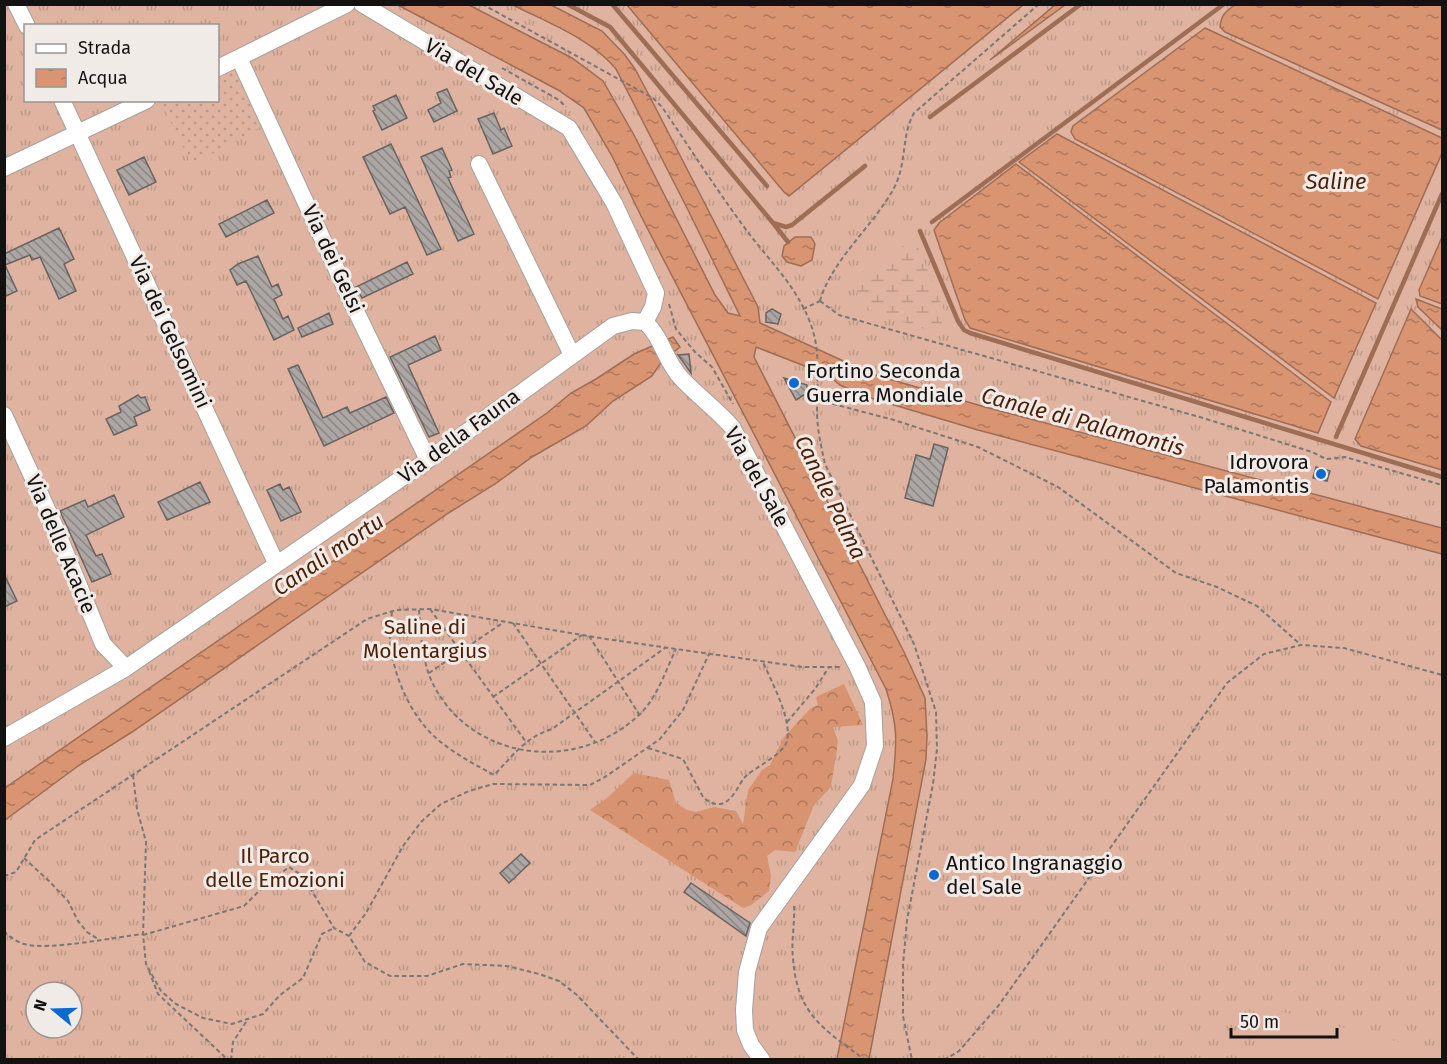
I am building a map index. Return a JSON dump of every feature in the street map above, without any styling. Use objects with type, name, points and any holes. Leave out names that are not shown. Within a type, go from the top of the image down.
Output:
[{"type":"street","points":[[16,4],[26,24]]},
{"type":"street","points":[[219,68],[347,4]]},
{"type":"street","name":"Via del Sale","points":[[362,4],[569,128],[614,203],[656,293],[653,307],[645,322],[654,329],[670,363],[680,377],[732,427],[857,666],[873,702],[875,746],[862,785],[759,928],[747,972],[744,1010],[745,1030],[751,1045],[762,1059]]},
{"type":"street","name":"Via dei Gelsi","points":[[239,58],[353,305],[428,460]]},
{"type":"street","name":"Via dei Gelsomini","points":[[63,102],[276,563]]},
{"type":"street","points":[[4,168],[143,102]]},
{"type":"street","points":[[479,164],[572,355]]},
{"type":"street","name":"Via della Fauna","points":[[4,738],[126,668],[428,460],[613,326],[624,321],[645,322]]},
{"type":"street","name":"Via delle Acacie","points":[[4,415],[53,522],[103,644],[126,668]]},
{"type":"path","points":[[482,4],[653,98],[740,222],[787,279],[811,324],[816,344],[819,440],[825,464],[914,644],[936,712],[937,749],[908,920],[903,965],[903,1016],[912,1059]]},
{"type":"path","points":[[803,309],[820,301],[823,290],[833,273],[893,190],[902,172],[908,125],[914,113],[1040,4]]},
{"type":"path","points":[[820,301],[838,315],[1203,418],[1312,452],[1326,459],[1345,457],[1443,485]]},
{"type":"path","points":[[818,400],[894,420],[978,447],[1058,487],[1176,573],[1217,587],[1257,606],[1301,645]]},
{"type":"path","points":[[419,609],[421,636],[429,673],[433,684],[449,709],[489,739],[519,750],[556,753],[596,743],[618,732],[639,714],[651,699],[676,649]]},
{"type":"path","points":[[5,876],[16,872],[35,840],[367,619],[392,612],[430,609],[763,662],[802,667],[857,666]]},
{"type":"path","points":[[430,609],[526,742]]},
{"type":"path","points":[[392,612],[389,638],[394,664],[402,687],[418,717],[435,737],[460,757],[494,775],[526,742],[537,734],[552,729],[665,648]]},
{"type":"path","points":[[429,673],[504,622]]},
{"type":"path","points":[[513,623],[596,743]]},
{"type":"path","points":[[493,697],[582,635]]},
{"type":"path","points":[[589,636],[639,714]]},
{"type":"path","points":[[944,1059],[959,1051],[999,1005],[1227,682],[1264,654],[1301,645],[1344,648],[1443,675]]},
{"type":"path","points":[[349,936],[366,913],[403,846],[421,822],[441,804],[469,791],[493,784],[590,785],[660,739],[683,710],[709,654]]},
{"type":"path","points":[[648,748],[683,759],[703,797],[708,801],[720,804],[728,801],[749,774],[775,756],[785,746],[787,740],[787,722],[763,662]]},
{"type":"path","points":[[787,722],[815,689],[829,667]]},
{"type":"path","points":[[133,775],[137,809],[146,842],[143,935],[146,964],[158,994],[230,1059]]},
{"type":"path","points":[[24,858],[68,901],[78,921],[87,932],[99,939]]},
{"type":"path","points":[[4,931],[23,944],[42,946],[143,935],[244,906],[262,888],[289,867],[303,876],[334,928],[349,936],[365,962],[390,976],[427,976],[463,964],[507,966],[539,974],[559,981],[577,995],[639,1059]]},
{"type":"path","points":[[794,897],[795,924],[792,958],[795,977],[808,1012],[819,1025],[865,1059]]},
{"type":"path","points":[[146,964],[161,991],[176,1004],[203,1018],[232,1024],[263,1014],[280,995],[303,978],[322,934],[334,928]]},
{"type":"path","points":[[230,1059],[233,1042],[249,1018]]},
{"type":"green space","name":"Saline di Molentargius","points":[[5,5],[1442,5],[1442,1059],[5,1060]]},
{"type":"green space","points":[[232,69],[239,75],[262,126],[192,165],[161,103],[219,102],[219,76]]},
{"type":"green space","points":[[910,242],[916,242],[944,310],[940,334],[875,313],[858,301],[857,288],[870,270]]},
{"type":"green space","points":[[844,684],[863,725],[833,727],[838,741],[831,787],[814,805],[795,852],[775,850],[767,856],[771,876],[769,891],[751,905],[743,908],[590,810],[634,773],[669,780],[676,803],[687,810],[696,812],[714,807],[736,811],[743,824],[748,790],[762,770],[770,765],[784,737],[810,709],[818,705],[816,697]]},
{"type":"green space","points":[[1267,1008],[1442,1053],[1442,1059],[1254,1059]]},
{"type":"water","points":[[398,5],[469,5],[572,58],[603,81],[634,135],[715,295],[728,313],[740,316],[616,69],[594,48],[513,5],[551,5],[602,31],[625,55],[651,99],[758,307],[760,323],[872,374],[985,407],[1442,528],[1442,554],[978,430],[864,396],[840,385],[828,375],[756,347],[754,357],[905,654],[925,698],[926,759],[869,1059],[837,1059],[893,779],[896,734],[886,689],[612,156],[584,108],[558,90]]},
{"type":"water","points":[[627,5],[1023,5],[789,196]]},
{"type":"water","points":[[1055,5],[1065,5],[990,60]]},
{"type":"water","points":[[1235,5],[1442,5],[1442,130],[1225,32],[1220,27],[1223,16]]},
{"type":"water","name":"Saline","points":[[1205,28],[1442,138],[1442,153],[1378,299],[1075,139],[1071,132],[1073,126]]},
{"type":"water","points":[[1057,134],[1376,303],[1334,398],[1019,162]]},
{"type":"water","points":[[1016,164],[1331,402],[1318,433],[970,328],[965,320],[934,230],[939,223]]},
{"type":"water","points":[[795,237],[811,237],[815,244],[812,260],[801,266],[787,262],[782,256],[784,246]]},
{"type":"water","points":[[1442,237],[1442,304],[1420,296],[1419,290]]},
{"type":"water","points":[[1416,299],[1442,309],[1442,330],[1418,307]]},
{"type":"water","points":[[1411,309],[1442,340],[1442,470],[1361,446],[1355,439]]},
{"type":"water","points":[[673,337],[680,347],[662,361],[652,376],[613,401],[586,426],[532,457],[495,484],[450,512],[132,732],[78,766],[5,820],[5,788],[547,413],[571,393],[634,354]]},
{"type":"building","points":[[447,89],[457,111],[434,122],[428,110],[441,103],[437,93]]},
{"type":"building","points":[[396,95],[407,118],[382,130],[373,106]]},
{"type":"building","points":[[494,113],[501,130],[504,128],[512,146],[493,154],[478,119]]},
{"type":"building","points":[[391,144],[441,249],[427,255],[405,207],[390,214],[363,157]]},
{"type":"building","points":[[442,148],[452,170],[449,171],[451,177],[448,178],[474,234],[458,241],[421,157]]},
{"type":"building","points":[[144,157],[156,182],[129,195],[117,170]]},
{"type":"building","points":[[267,200],[274,213],[226,237],[219,224]]},
{"type":"building","points":[[59,228],[74,259],[64,264],[76,291],[59,299],[40,257],[32,260],[30,255],[5,265],[17,291],[4,297],[4,254]]},
{"type":"building","points":[[258,256],[272,287],[278,284],[282,295],[274,299],[283,319],[288,316],[294,330],[274,340],[246,281],[237,285],[230,270]]},
{"type":"building","points":[[407,262],[413,274],[362,298],[356,287]]},
{"type":"building","points":[[772,309],[781,314],[778,324],[766,322],[766,313]]},
{"type":"building","points":[[329,313],[333,324],[302,337],[298,328]]},
{"type":"building","points":[[435,336],[441,350],[408,365],[439,433],[429,437],[390,357]]},
{"type":"building","points":[[689,354],[691,373],[678,355]]},
{"type":"building","points":[[298,365],[323,418],[347,407],[350,413],[386,397],[394,413],[324,446],[288,369]]},
{"type":"building","name":"Fortino Seconda Guerra Mondiale","points":[[784,378],[807,385],[807,393],[796,400]]},
{"type":"building","points":[[138,395],[141,398],[145,397],[150,410],[134,417],[137,425],[114,435],[106,419],[121,412],[119,406]]},
{"type":"building","points":[[934,444],[948,448],[933,506],[905,498],[916,455],[930,459]]},
{"type":"building","name":"Idrovora Palamontis","points":[[1316,467],[1330,471],[1327,481],[1313,478]]},
{"type":"building","points":[[200,482],[210,502],[167,520],[158,502]]},
{"type":"building","points":[[280,484],[283,490],[289,487],[301,512],[281,521],[267,490]]},
{"type":"building","points":[[114,495],[124,517],[86,535],[96,556],[102,554],[111,574],[92,582],[60,511],[85,500],[88,507]]},
{"type":"building","points":[[4,574],[17,601],[4,607]]},
{"type":"building","points":[[521,854],[530,863],[509,883],[500,873]]},
{"type":"building","points":[[691,883],[750,923],[746,936],[684,892]]},
{"type":"waterway","points":[[567,4],[610,27],[773,223],[786,227],[792,225],[865,166]]},
{"type":"waterway","points":[[612,4],[767,186]]},
{"type":"waterway","points":[[930,117],[1081,4]]},
{"type":"waterway","points":[[932,222],[1224,4]]},
{"type":"waterway","points":[[1336,437],[1442,194]]},
{"type":"waterway","points":[[773,223],[788,242]]},
{"type":"waterway","points":[[920,231],[958,321],[964,330],[970,333],[1442,477]]},
{"type":"place","name":"Fortino Seconda Guerra Mondiale","points":[[794,383]]},
{"type":"place","name":"Idrovora Palamontis","points":[[1321,474]]},
{"type":"place","name":"Antico Ingranaggio del Sale","points":[[934,875]]},
{"type":"water label","name":"Canale di Palamontis","points":[[1083,421]]},
{"type":"water label","name":"Canale Palma","points":[[831,497]]},
{"type":"water label","name":"Canali mortu","points":[[328,554]]},
{"type":"park label","name":"Il Parco delle Emozioni","points":[[275,868]]}]
